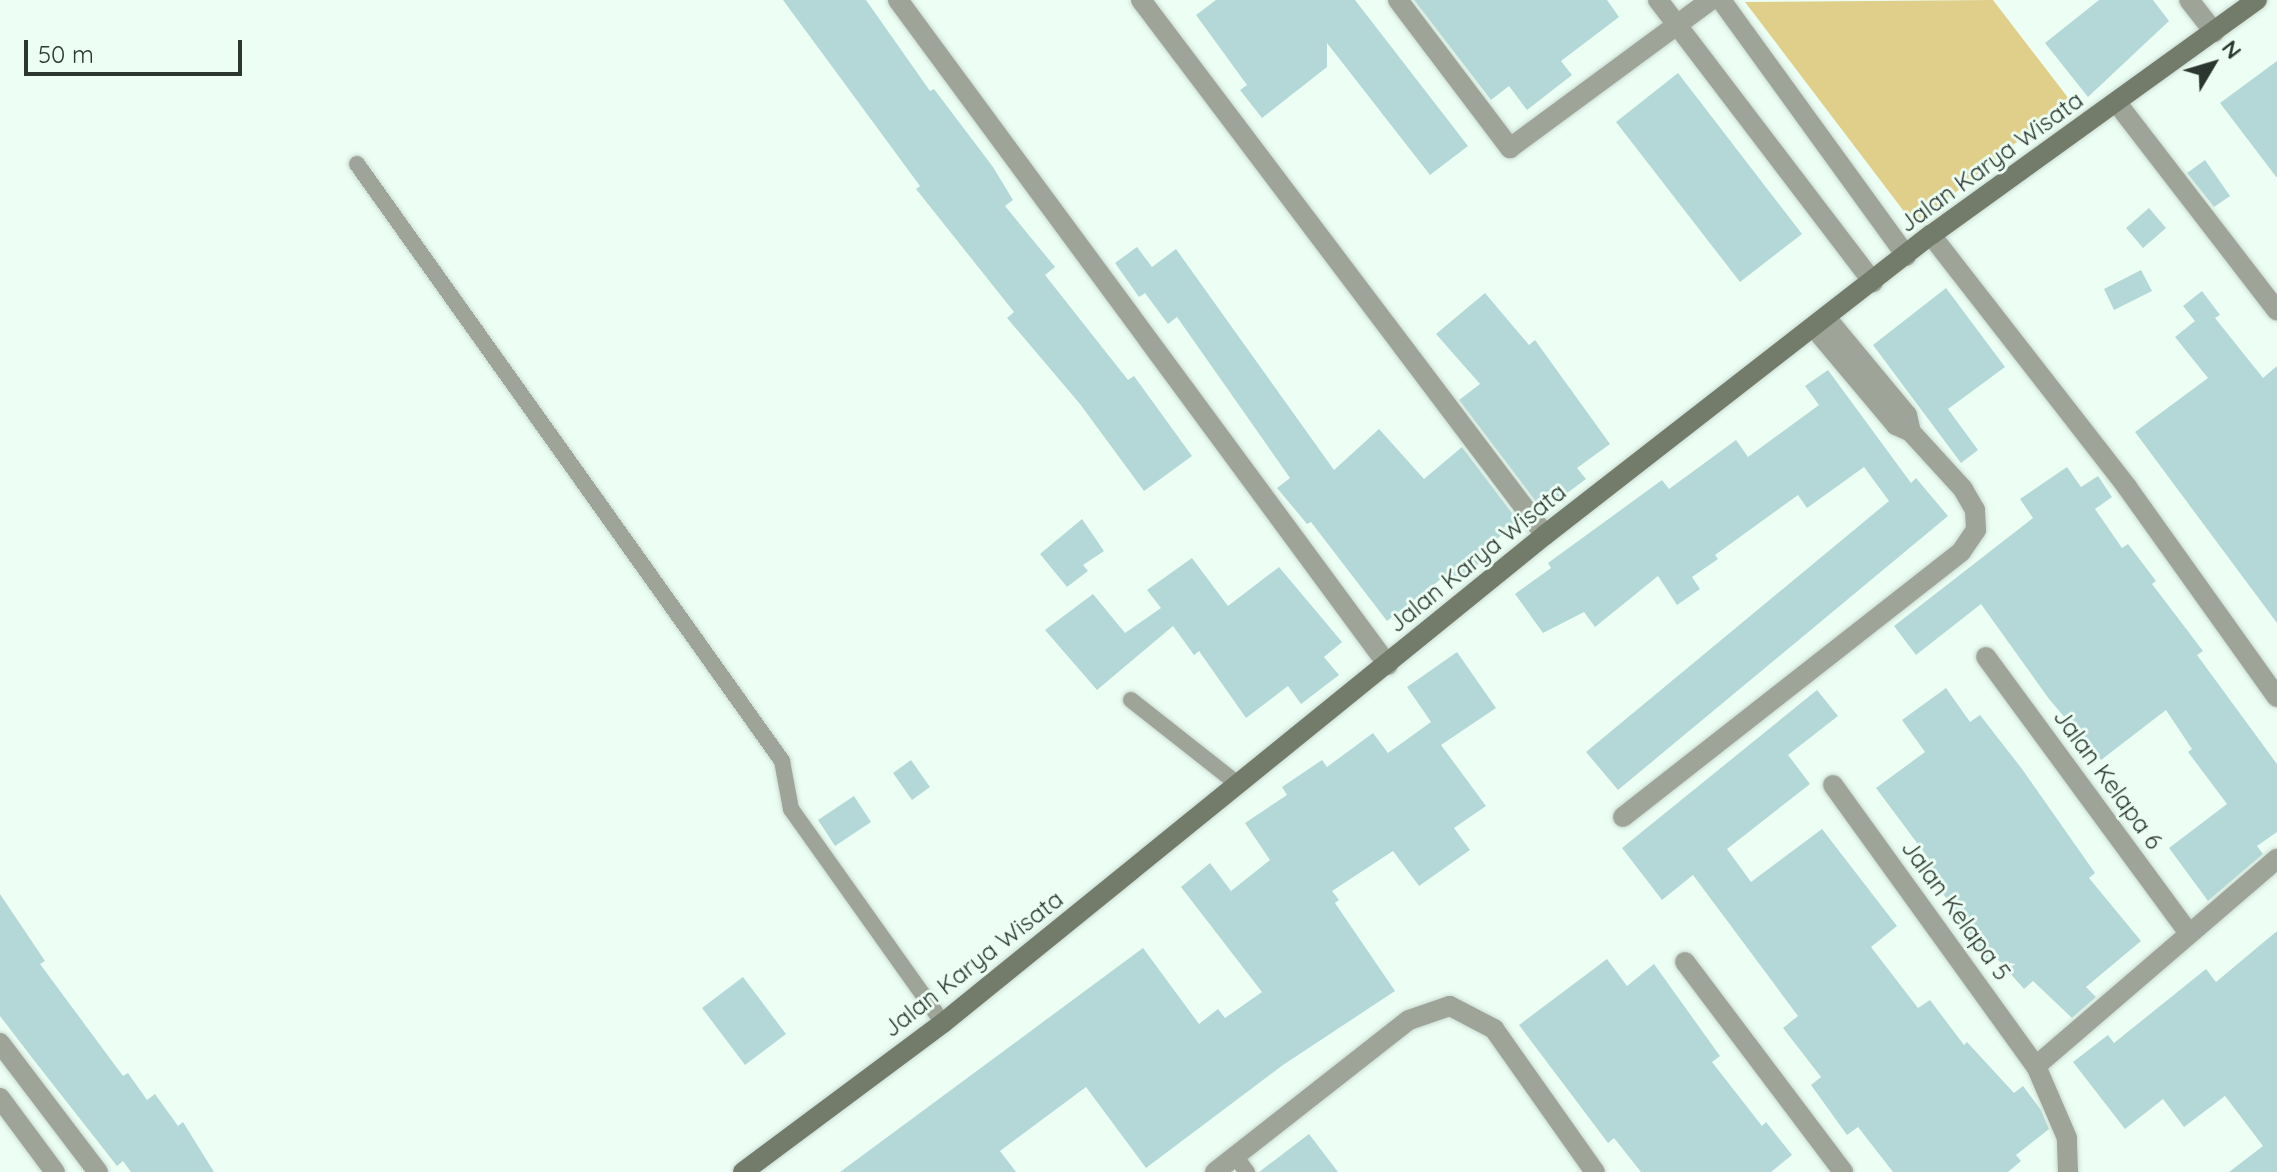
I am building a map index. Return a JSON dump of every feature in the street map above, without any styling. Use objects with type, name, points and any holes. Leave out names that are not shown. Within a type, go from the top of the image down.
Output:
[{"type":"street","points":[[898,0],[1388,665]]},
{"type":"street","points":[[1141,0],[1545,535]]},
{"type":"street","points":[[1398,0],[1510,148],[1711,0]]},
{"type":"street","points":[[1658,0],[1873,282]]},
{"type":"street","points":[[1721,0],[1906,256]]},
{"type":"street","points":[[2189,0],[2214,32]]},
{"type":"street","name":"Jalan Karya Wisata","points":[[743,1172],[943,1023],[1545,535],[1822,325],[1931,235],[2257,0]]},
{"type":"street","points":[[2117,103],[2277,311]]},
{"type":"street","points":[[1931,235],[2127,487],[2277,697]]},
{"type":"street","points":[[1623,817],[1961,552],[1976,530],[1975,510],[1911,432],[1907,415],[1822,325]]},
{"type":"street","name":"Jalan Kelapa 6","points":[[1986,657],[2187,931]]},
{"type":"street","name":"Jalan Kelapa 5","points":[[1833,785],[2036,1066],[2067,1138],[2068,1172]]},
{"type":"street","points":[[2036,1066],[2187,931],[2277,859]]},
{"type":"street","points":[[1685,962],[1843,1172]]},
{"type":"street","points":[[1215,1172],[1242,1165],[1409,1020],[1450,1006],[1494,1029],[1595,1172]]},
{"type":"street","points":[[0,1043],[98,1172]]},
{"type":"street","points":[[0,1098],[55,1172]]},
{"type":"lane","points":[[357,164],[782,761],[791,809],[943,1023]]},
{"type":"lane","points":[[1131,700],[1239,785]]},
{"type":"shaded area","points":[[1993,0],[2069,99],[1915,226],[1745,2]]},
{"type":"building","points":[[783,0],[866,0],[930,91],[934,89],[993,167],[1013,200],[1005,206],[1055,267],[1045,275],[1128,380],[1134,376],[1192,456],[1144,491],[1080,404],[1007,318],[1014,312],[916,189],[920,186]]},
{"type":"building","points":[[1216,0],[1355,0],[1468,146],[1430,175],[1327,43],[1327,67],[1262,118],[1240,90],[1247,85],[1196,15]]},
{"type":"building","points":[[1414,0],[1607,0],[1619,17],[1561,61],[1572,75],[1527,110],[1509,86],[1491,100]]},
{"type":"building","points":[[2099,0],[2153,0],[2169,21],[2088,97],[2045,43]]},
{"type":"building","points":[[2277,61],[2277,178],[2220,103]]},
{"type":"building","points":[[1678,73],[1802,234],[1740,282],[1616,122]]},
{"type":"building","points":[[2205,160],[2230,196],[2214,207],[2187,173]]},
{"type":"building","points":[[2149,208],[2166,228],[2143,248],[2126,228]]},
{"type":"building","points":[[1137,247],[1152,267],[1176,249],[1334,470],[1379,429],[1424,479],[1462,447],[1518,521],[1476,557],[1480,563],[1448,587],[1441,579],[1387,621],[1311,522],[1307,524],[1277,488],[1290,478],[1177,317],[1168,324],[1145,293],[1139,297],[1115,263]]},
{"type":"building","points":[[2141,270],[2152,291],[2114,310],[2104,289]]},
{"type":"building","points":[[1946,288],[2005,367],[1948,409],[1978,450],[1961,463],[1873,345]]},
{"type":"building","points":[[2202,291],[2220,315],[2215,318],[2263,378],[2277,366],[2277,623],[2135,432],[2208,378],[2175,337],[2195,321],[2183,306]]},
{"type":"building","points":[[1485,293],[1529,345],[1535,340],[1610,444],[1577,468],[1586,479],[1543,511],[1459,400],[1480,384],[1436,334]]},
{"type":"building","points":[[1828,370],[1911,483],[1916,478],[1948,516],[1618,790],[1586,752],[1889,501],[1864,467],[1807,508],[1798,495],[1715,555],[1718,559],[1692,577],[1700,589],[1677,605],[1658,576],[1595,627],[1584,612],[1543,633],[1515,594],[1551,568],[1548,563],[1662,480],[1669,489],[1736,440],[1748,457],[1819,405],[1805,386]]},
{"type":"building","points":[[2067,467],[2081,487],[2098,476],[2112,497],[2095,509],[2122,548],[2128,544],[2156,581],[2152,584],[2203,651],[2197,655],[2277,764],[2277,832],[2257,846],[2263,854],[2208,901],[2169,848],[2227,804],[2188,752],[2192,749],[2166,710],[2101,760],[2049,699],[1981,604],[1916,655],[1894,626],[2033,518],[2020,499]]},
{"type":"building","points":[[1082,519],[1104,551],[1083,565],[1088,571],[1067,587],[1040,554]]},
{"type":"building","points":[[1192,558],[1228,606],[1279,567],[1342,642],[1324,657],[1339,675],[1301,704],[1288,686],[1246,718],[1199,651],[1194,655],[1173,626],[1097,690],[1045,630],[1093,594],[1125,633],[1161,608],[1147,590]]},
{"type":"building","points":[[1457,652],[1496,708],[1441,745],[1486,806],[1454,828],[1470,850],[1419,886],[1393,851],[1332,891],[1339,900],[1335,903],[1395,991],[1283,1065],[1146,1168],[1086,1087],[1000,1151],[1016,1172],[840,1172],[1143,948],[1199,1024],[1218,1009],[1225,1018],[1262,992],[1181,887],[1210,863],[1231,891],[1270,860],[1245,823],[1287,795],[1282,787],[1322,760],[1327,767],[1373,733],[1388,753],[1431,722],[1407,687]]},
{"type":"building","points":[[1946,688],[1970,722],[1980,715],[2022,769],[2095,873],[2089,878],[2141,941],[2086,987],[2096,997],[2072,1018],[2033,981],[2024,989],[1992,953],[1986,958],[1958,925],[1963,921],[1922,865],[1929,859],[1876,788],[1925,752],[1902,720]]},
{"type":"building","points":[[1817,690],[1838,716],[1788,755],[1810,784],[1727,849],[1751,882],[1822,829],[1897,926],[1871,947],[1918,1008],[1930,1000],[1964,1045],[1967,1042],[2014,1093],[2023,1086],[2041,1110],[2049,1129],[2016,1155],[2021,1161],[2008,1172],[1893,1172],[1858,1127],[1847,1135],[1811,1085],[1821,1077],[1783,1028],[1798,1016],[1693,875],[1662,900],[1622,848]]},
{"type":"building","points":[[911,760],[930,787],[912,800],[893,773]]},
{"type":"building","points":[[854,796],[871,822],[835,846],[818,820]]},
{"type":"building","points":[[0,894],[45,961],[40,964],[123,1076],[128,1073],[147,1100],[155,1094],[178,1126],[183,1122],[214,1172],[131,1172],[123,1161],[117,1166],[33,1059],[0,1016]]},
{"type":"building","points":[[2277,931],[2277,1172],[2229,1172],[2263,1146],[2225,1096],[2184,1127],[2163,1099],[2125,1129],[2073,1062],[2108,1035],[2114,1043],[2206,969],[2216,982]]},
{"type":"building","points":[[1607,959],[1627,986],[1654,964],[1720,1056],[1712,1062],[1762,1126],[1766,1122],[1792,1155],[1771,1172],[1641,1172],[1614,1138],[1608,1143],[1519,1025]]},
{"type":"building","points":[[743,977],[786,1034],[745,1065],[702,1008]]},
{"type":"building","points":[[1309,1134],[1338,1172],[1259,1172]]}]
